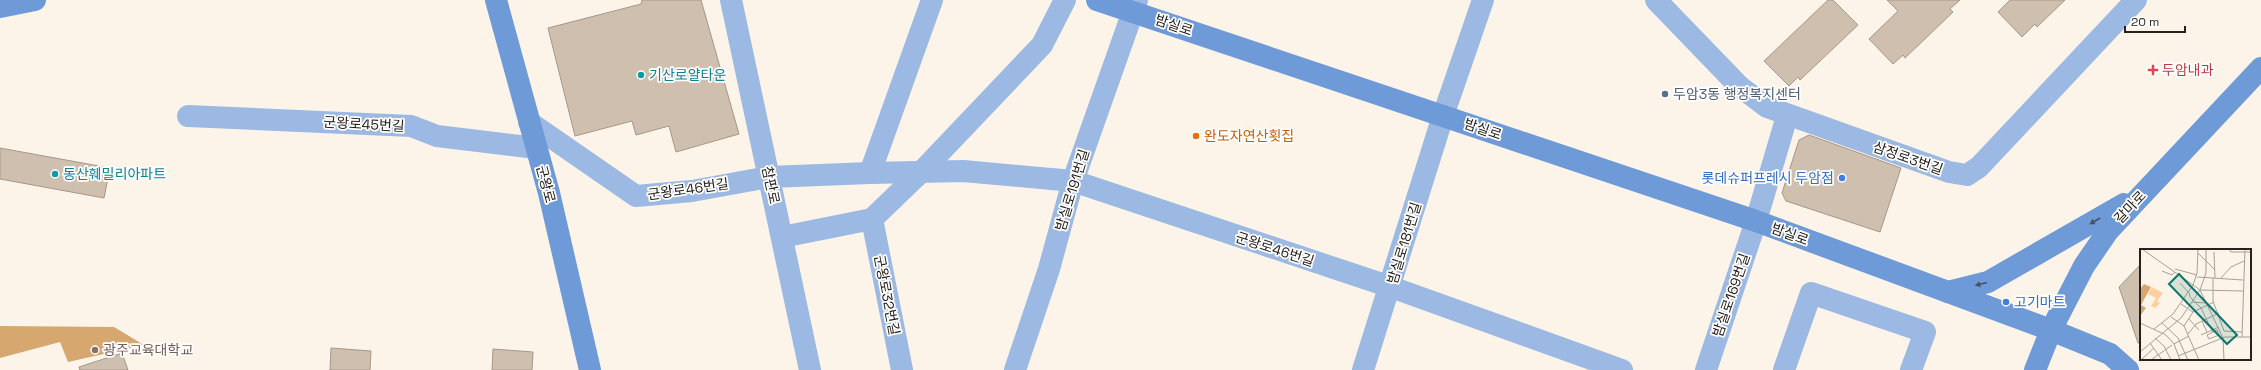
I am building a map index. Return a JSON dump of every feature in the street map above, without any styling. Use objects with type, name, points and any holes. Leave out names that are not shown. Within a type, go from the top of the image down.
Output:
[{"type":"main road","points":[[0,7],[35,0]]},
{"type":"main road","name":"군왕로","points":[[496,0],[536,148],[590,370]]},
{"type":"main road","name":"밤실로","points":[[1097,0],[1134,6],[1443,116],[1756,221],[2050,330],[2110,354],[2128,370]]},
{"type":"main road","name":"갈마로","points":[[2034,370],[2050,330],[2084,266],[2108,231],[2261,68]]},
{"type":"main road","points":[[1948,292],[1988,282],[2141,195]]},
{"type":"street","name":"참판로","points":[[731,0],[810,370]]},
{"type":"street","points":[[870,173],[932,0]]},
{"type":"street","points":[[782,237],[872,219],[920,172],[1042,45],[1065,0]]},
{"type":"street","points":[[1443,116],[1483,0]]},
{"type":"street","name":"삼정로3번길","points":[[1656,0],[1739,86],[1767,107],[1787,116],[1949,172],[1967,175],[1979,167],[2136,0]]},
{"type":"street","name":"밤실로191번길","points":[[1015,370],[1049,269],[1073,181],[1134,6]]},
{"type":"street","name":"군왕로45번길","points":[[188,116],[411,126],[437,136],[536,148]]},
{"type":"street","name":"밤실로181번길","points":[[1363,370],[1391,287],[1443,116]]},
{"type":"street","name":"밤실로169번길","points":[[1706,370],[1756,221],[1787,116]]},
{"type":"street","name":"군왕로46번길","points":[[529,122],[636,196],[692,191],[769,177],[870,173],[963,171],[1073,181],[1391,287],[1622,370]]},
{"type":"street","name":"군왕로32번길","points":[[872,219],[902,370]]},
{"type":"street","points":[[1784,370],[1811,293],[1924,332],[1911,370]]},
{"type":"shaded area","points":[[0,326],[114,327],[144,345],[68,362],[60,342],[0,358]]},
{"type":"building","name":"기산로얄타운","points":[[642,0],[701,0],[739,134],[676,152],[669,126],[636,135],[632,121],[575,136],[548,28],[641,4]]},
{"type":"building","points":[[1828,0],[1833,0],[1858,25],[1800,80],[1798,77],[1789,86],[1764,61]]},
{"type":"building","points":[[1887,0],[1960,0],[1950,9],[1953,12],[1905,58],[1903,55],[1893,64],[1869,39],[1898,11]]},
{"type":"building","points":[[2010,0],[2065,0],[2037,27],[2035,24],[2022,37],[1998,12]]},
{"type":"building","name":"롯데슈퍼프레시 두암점","points":[[1809,135],[1901,168],[1880,232],[1786,201],[1782,193],[1799,140]]},
{"type":"building","name":"동산훼밀리아파트","points":[[0,148],[110,168],[104,198],[0,179]]},
{"type":"building","points":[[2140,265],[2140,343],[2138,343],[2119,287]]},
{"type":"building","points":[[331,348],[371,351],[370,370],[330,370]]},
{"type":"building","points":[[493,349],[533,352],[532,370],[492,370]]},
{"type":"building","points":[[122,353],[128,370],[80,370],[79,367]]},
{"type":"place","name":"두암내과","points":[[2153,70]]},
{"type":"place","name":"기산로얄타운","points":[[641,75]]},
{"type":"place","name":"두암3동 행정복지센터","points":[[1665,94]]},
{"type":"place","name":"완도자연산횟집","points":[[1196,136]]},
{"type":"place","name":"동산훼밀리아파트","points":[[55,174]]},
{"type":"place","name":"롯데슈퍼프레시 두암점","points":[[1842,178]]},
{"type":"place","name":"고기마트","points":[[2006,302]]},
{"type":"place","name":"광주교육대학교","points":[[95,350]]}]
